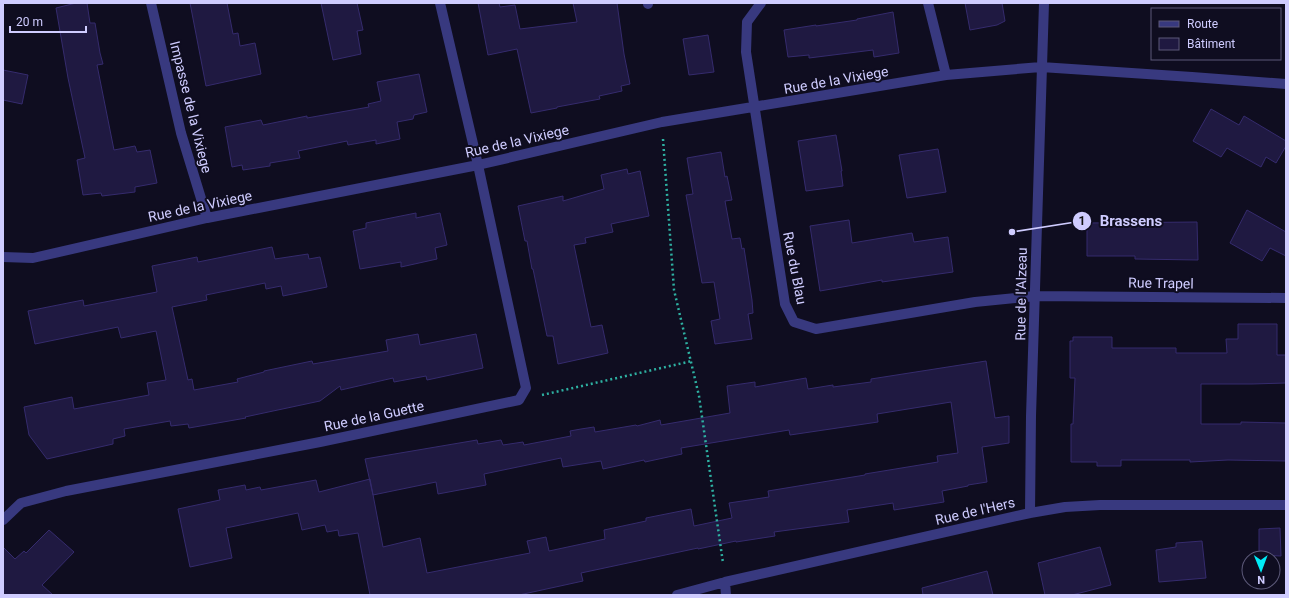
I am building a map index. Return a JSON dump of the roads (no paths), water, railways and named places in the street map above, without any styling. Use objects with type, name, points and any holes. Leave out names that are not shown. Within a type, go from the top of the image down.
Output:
[{"type":"street","name":"Impasse de la Vixiege","points":[[151,3],[181,133],[207,218]]},
{"type":"street","points":[[440,3],[478,164]]},
{"type":"street","name":"Rue du Blau","points":[[761,3],[747,22],[746,52],[785,304],[794,322],[816,329],[975,302],[1035,296]]},
{"type":"street","points":[[928,3],[946,75]]},
{"type":"street","name":"Rue de l'Alzeau","points":[[1030,513],[1036,215],[1044,3]]},
{"type":"street","name":"Rue de la Vixiege","points":[[3,257],[33,258],[207,218],[478,164],[662,122],[755,108],[946,75],[1041,67]]},
{"type":"street","points":[[1041,67],[1286,84]]},
{"type":"street","name":"Rue de la Guette","points":[[3,520],[21,503],[66,491],[320,442],[519,400],[526,388],[478,164]]},
{"type":"street","name":"Rue Trapel","points":[[1035,296],[1286,298]]},
{"type":"street","name":"Rue de l'Hers","points":[[677,595],[725,582],[1030,513],[1065,507],[1100,505],[1286,504]]},
{"type":"street","points":[[725,582],[726,595]]},
{"type":"place","name":"Brassens","points":[[1012,232]]}]
